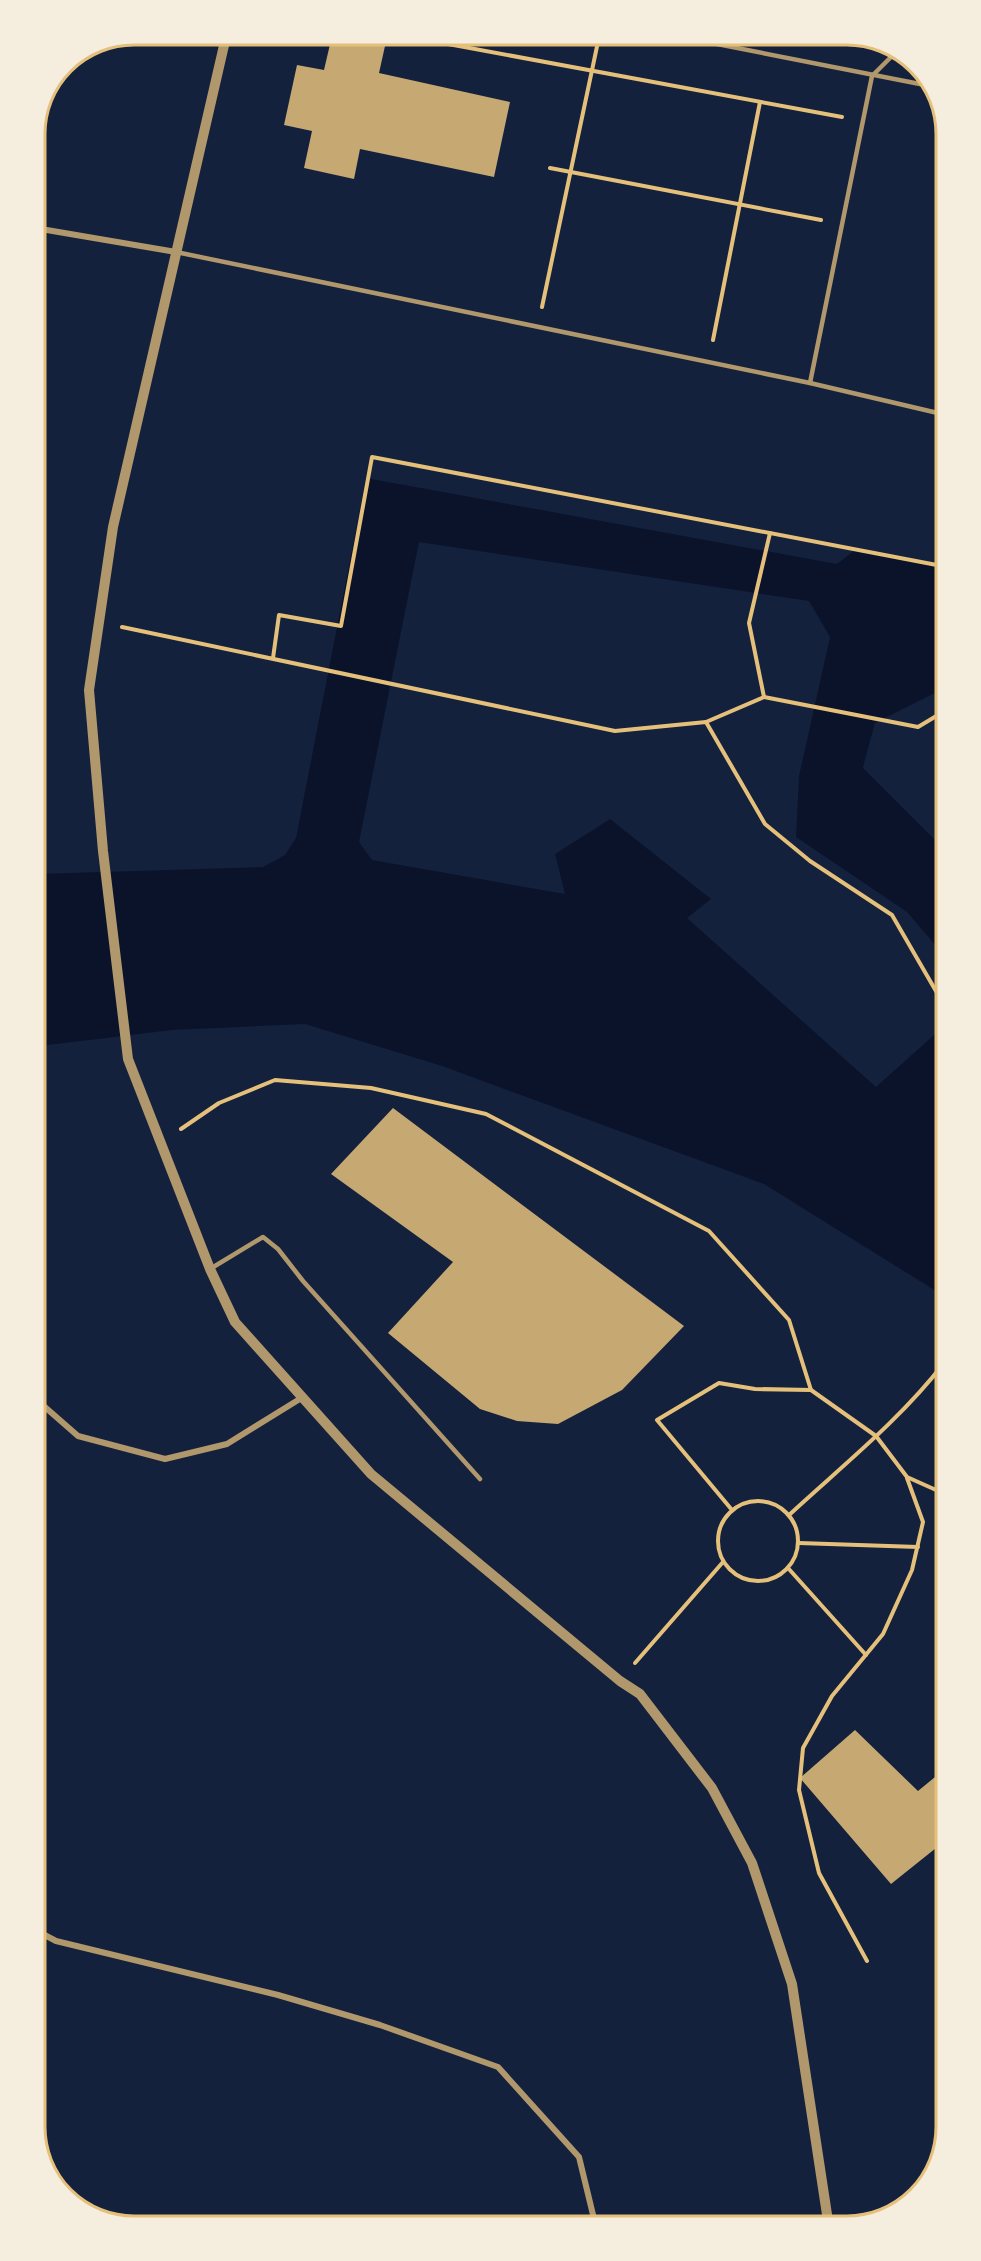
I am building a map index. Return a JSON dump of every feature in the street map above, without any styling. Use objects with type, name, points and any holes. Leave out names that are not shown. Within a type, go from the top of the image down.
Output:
[{"type":"street","points":[[224,45],[113,527],[89,690],[103,851],[128,1059],[210,1269],[235,1322],[371,1474],[620,1681],[640,1694],[712,1788],[752,1863],[792,1984],[827,2216]]},
{"type":"street","points":[[45,230],[176,252]]},
{"type":"street","points":[[45,1407],[78,1436],[165,1459],[227,1444],[303,1398]]},
{"type":"street","points":[[45,1935],[56,1941],[278,1995],[498,2067],[579,2157],[593,2216]]},
{"type":"lane","points":[[720,45],[921,84]]},
{"type":"lane","points":[[810,383],[872,76],[891,57]]},
{"type":"lane","points":[[176,252],[810,383],[936,413]]},
{"type":"lane","points":[[210,1269],[263,1237],[278,1249],[303,1281],[480,1479]]},
{"type":"path","points":[[453,45],[864,121]]},
{"type":"path","points":[[538,326],[597,45]]},
{"type":"path","points":[[709,362],[760,102]]},
{"type":"path","points":[[550,168],[843,224]]},
{"type":"path","points":[[273,658],[279,615],[341,626],[372,457],[936,565]]},
{"type":"path","points":[[764,697],[749,623],[770,533]]},
{"type":"path","points":[[99,622],[615,731],[706,722],[764,697],[918,727],[936,716]]},
{"type":"path","points":[[706,722],[765,824],[810,861],[892,915],[936,993]]},
{"type":"path","points":[[178,1131],[219,1103],[275,1080],[371,1088],[486,1114],[709,1231],[789,1320],[811,1390]]},
{"type":"path","points":[[789,1515],[876,1436],[927,1386],[936,1374]]},
{"type":"path","points":[[732,1510],[657,1420],[719,1383],[755,1389],[811,1390],[876,1436],[907,1477],[923,1522],[912,1570],[883,1634],[832,1696],[803,1748],[799,1790],[819,1873],[867,1960]]},
{"type":"path","points":[[907,1477],[936,1490]]},
{"type":"path","points":[[755,1501],[768,1502],[789,1515],[794,1523],[798,1544],[795,1557],[788,1568],[778,1576],[754,1581],[732,1572],[723,1562],[717,1540],[724,1519],[732,1510],[755,1501]]},
{"type":"path","points":[[798,1544],[918,1547]]},
{"type":"path","points":[[620,1681],[723,1562]]},
{"type":"path","points":[[788,1568],[866,1655]]},
{"type":"water","points":[[366,478],[837,564],[854,551],[936,565],[936,692],[837,742],[936,841],[936,946],[907,912],[796,837],[799,776],[830,637],[809,601],[419,542],[359,842],[372,860],[565,894],[555,854],[610,819],[711,899],[687,918],[876,1087],[936,1033],[936,1291],[764,1184],[442,1066],[305,1024],[172,1030],[45,1046],[45,874],[263,867],[285,855],[296,838]]},
{"type":"building","points":[[330,45],[380,45],[385,46],[379,73],[510,102],[494,177],[360,149],[354,179],[304,168],[312,131],[284,125],[297,65],[324,70]]},
{"type":"building","points":[[393,1108],[684,1326],[622,1390],[558,1424],[517,1421],[480,1409],[388,1333],[453,1262],[331,1174]]},
{"type":"building","points":[[855,1730],[918,1791],[936,1776],[936,1848],[891,1884],[800,1778]]},
{"type":"waterway","points":[[833,804],[866,681]]}]
